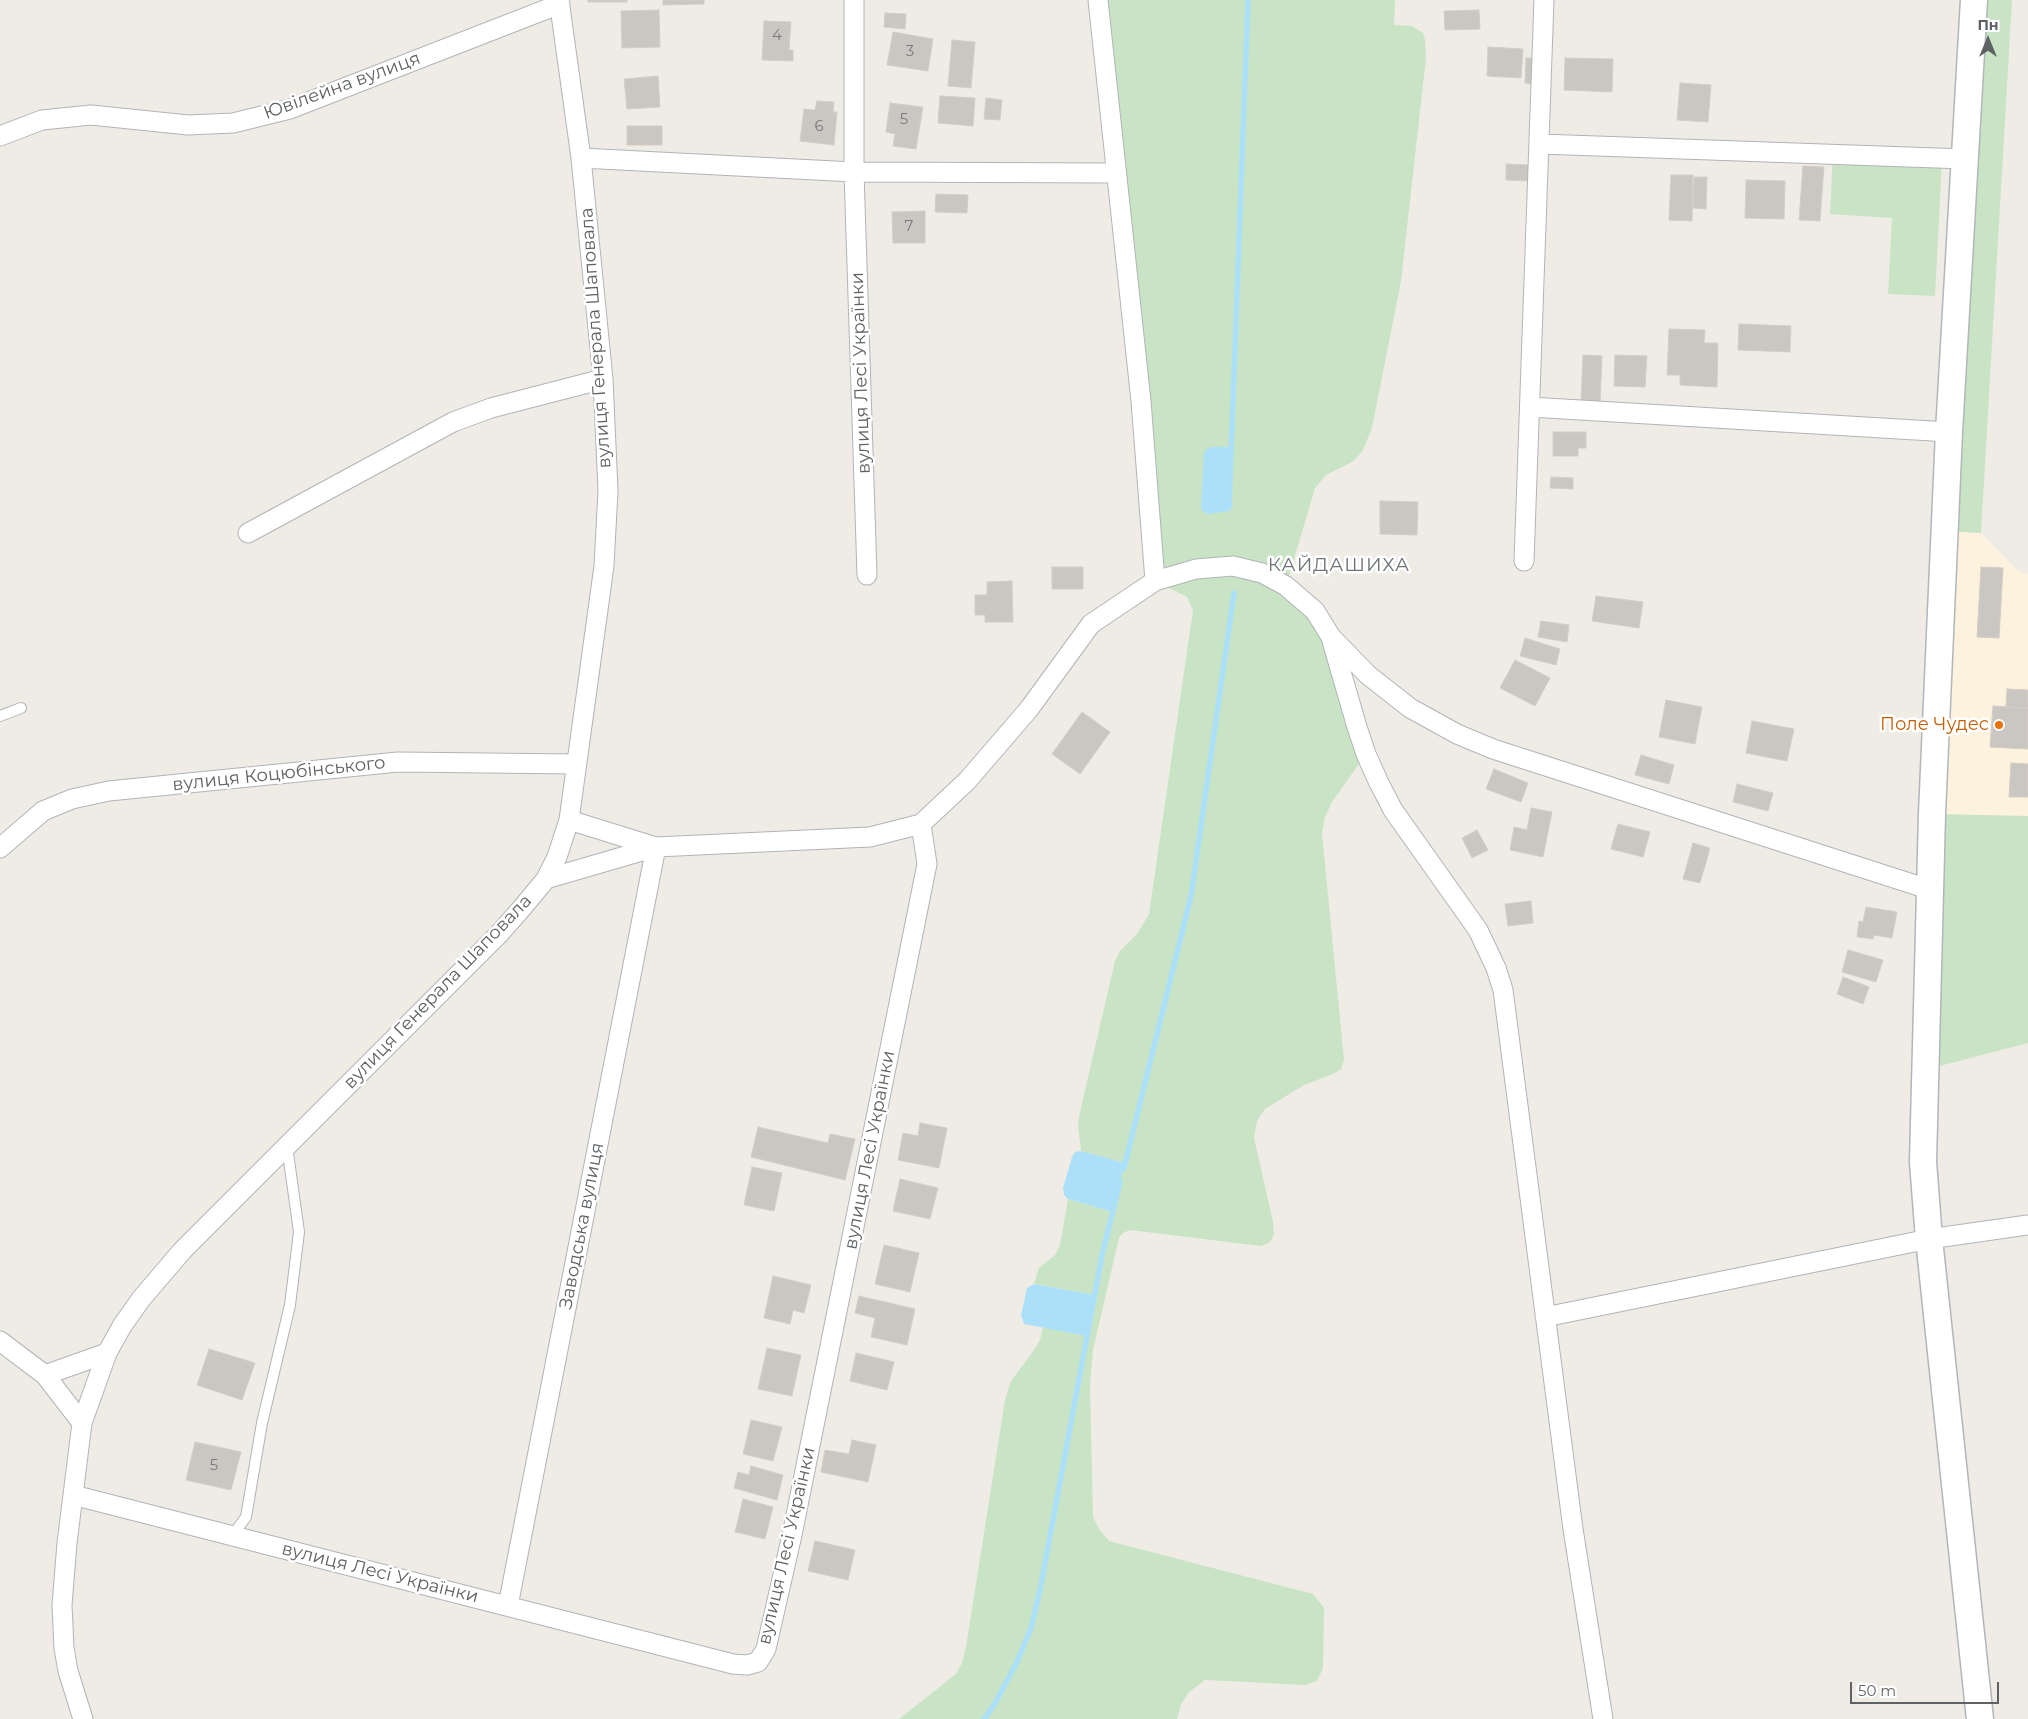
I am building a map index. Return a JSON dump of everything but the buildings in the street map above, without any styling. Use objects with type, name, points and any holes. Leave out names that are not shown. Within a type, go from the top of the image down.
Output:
[{"type":"main road","points":[[1974,0],[1949,432],[1928,889],[1923,1162],[1929,1239],[1980,1719]]},
{"type":"street","name":"вулиця Лесі Українки","points":[[854,0],[854,172],[867,575]]},
{"type":"street","points":[[1098,0],[1140,400],[1155,581]]},
{"type":"street","points":[[1524,560],[1544,0]]},
{"type":"street","name":"Ювілейна вулиця","points":[[0,136],[42,120],[91,115],[188,125],[233,123],[290,109],[560,2]]},
{"type":"street","name":"вулиця Генерала Шаповала","points":[[83,1719],[68,1670],[62,1626],[67,1542],[82,1424],[107,1353],[122,1326],[141,1299],[182,1251],[499,934],[546,878],[557,857],[569,820],[575,764],[604,566],[607,525],[607,457],[603,379],[581,158],[560,2]]},
{"type":"street","points":[[1540,144],[1965,159]]},
{"type":"street","points":[[581,158],[854,172],[1116,173]]},
{"type":"street","points":[[248,533],[453,422],[491,408],[603,379]]},
{"type":"street","points":[[1530,408],[1949,432]]},
{"type":"street","points":[[546,878],[656,847],[870,837],[921,824],[966,780],[1029,709],[1091,624],[1155,581],[1196,569],[1233,566],[1262,573],[1286,586],[1314,611],[1331,637],[1368,675],[1410,708],[1457,734],[1494,749],[1928,889]]},
{"type":"street","points":[[1331,637],[1357,727],[1366,754],[1379,782],[1393,810],[1478,930],[1496,968],[1506,1008],[1574,1539],[1604,1719]]},
{"type":"street","name":"вулиця Коцюбінського","points":[[0,848],[43,811],[72,799],[109,791],[398,762],[575,764]]},
{"type":"street","points":[[569,820],[656,847]]},
{"type":"street","name":"вулиця Лесі Українки","points":[[73,1495],[733,1664],[747,1665],[758,1662],[766,1649],[792,1535],[927,864],[921,824]]},
{"type":"street","name":"Заводська вулиця","points":[[508,1606],[656,847]]},
{"type":"street","points":[[1545,1317],[1929,1239],[2028,1225]]},
{"type":"street","points":[[0,1341],[45,1375],[82,1424]]},
{"type":"street","points":[[45,1375],[107,1353]]},
{"type":"lane","points":[[0,716],[21,708]]},
{"type":"lane","points":[[232,1536],[246,1517],[262,1424],[290,1305],[299,1232],[287,1146]]},
{"type":"shaded area","points":[[1945,531],[1981,533],[2020,573],[2028,574],[2028,816],[1932,814]]},
{"type":"green space","points":[[1098,0],[1395,0],[1394,25],[1412,26],[1423,33],[1425,40],[1426,58],[1401,281],[1372,428],[1362,452],[1352,462],[1326,475],[1315,488],[1286,586],[1315,611],[1366,754],[1332,802],[1325,817],[1322,833],[1344,1060],[1341,1069],[1304,1085],[1265,1109],[1257,1121],[1254,1138],[1273,1222],[1274,1235],[1269,1243],[1261,1246],[1130,1230],[1123,1233],[1119,1238],[1093,1350],[1090,1385],[1093,1517],[1099,1529],[1109,1541],[1313,1594],[1324,1608],[1323,1668],[1317,1681],[1306,1685],[1205,1680],[1189,1692],[1181,1704],[1177,1719],[899,1719],[956,1674],[962,1663],[1005,1400],[1011,1381],[1040,1340],[1043,1327],[1087,1336],[1095,1295],[1034,1284],[1039,1268],[1055,1255],[1060,1245],[1068,1199],[1113,1212],[1125,1163],[1081,1151],[1078,1125],[1115,961],[1120,951],[1137,934],[1149,914],[1193,610],[1187,597],[1155,581]]},
{"type":"green space","points":[[1974,0],[2012,0],[1981,533],[1945,531]]},
{"type":"green space","points":[[1833,153],[1942,160],[1935,296],[1888,294],[1892,218],[1830,214]]},
{"type":"green space","points":[[1932,814],[2028,816],[2028,1043],[1924,1070]]},
{"type":"water","points":[[1210,447],[1232,447],[1230,511],[1207,514],[1201,508],[1204,452]]},
{"type":"water","points":[[1081,1151],[1125,1163],[1113,1212],[1068,1199],[1064,1195],[1063,1188],[1072,1157],[1075,1152]]},
{"type":"water","points":[[1034,1284],[1095,1295],[1087,1336],[1024,1324],[1021,1315],[1027,1288]]},
{"type":"waterway","points":[[1229,507],[1248,0]]},
{"type":"waterway","points":[[1124,1168],[1191,896],[1234,593]]},
{"type":"waterway","points":[[984,1719],[994,1705],[1017,1662],[1031,1628],[1040,1590],[1102,1255],[1120,1182]]},
{"type":"place","name":"Поле Чудес","points":[[1999,725]]},
{"type":"district","name":"КАЙДАШИХА","points":[[1339,565]]}]
